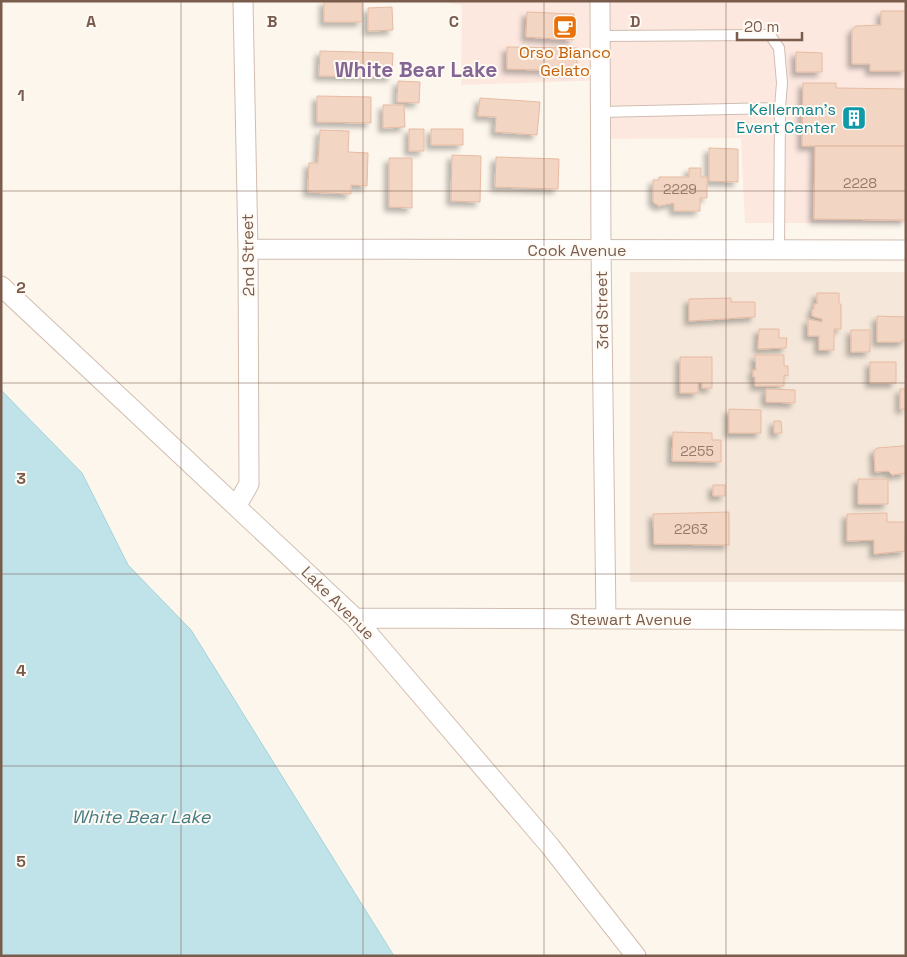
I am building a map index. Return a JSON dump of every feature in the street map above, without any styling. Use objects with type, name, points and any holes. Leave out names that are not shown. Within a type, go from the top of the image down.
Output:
[{"type":"street","name":"2nd Street","points":[[237,505],[249,484],[248,249],[243,1]]},
{"type":"street","name":"3rd Street","points":[[600,1],[606,619]]},
{"type":"street","name":"Cook Avenue","points":[[248,249],[906,250]]},
{"type":"street","name":"Lake Avenue","points":[[1,286],[356,618],[550,846],[636,956]]},
{"type":"street","name":"Stewart Avenue","points":[[356,618],[906,620]]},
{"type":"lane","points":[[600,36],[770,35],[779,48],[782,83],[780,108],[779,250]]},
{"type":"lane","points":[[600,112],[780,108]]},
{"type":"shaded area","points":[[434,1],[906,1],[906,223],[745,223],[741,138],[610,139],[606,80],[461,85],[462,5]]},
{"type":"shaded area","points":[[630,272],[906,272],[906,582],[630,582]]},
{"type":"water","name":"White Bear Lake","points":[[1,390],[82,473],[128,565],[191,630],[394,956],[1,956]]},
{"type":"building","points":[[324,1],[362,1],[362,22],[324,22]]},
{"type":"building","points":[[392,7],[393,30],[368,31],[368,8]]},
{"type":"building","points":[[881,11],[906,11],[906,71],[870,71],[870,64],[852,64],[852,30],[856,26],[881,25]]},
{"type":"building","points":[[527,12],[574,14],[573,40],[526,37]]},
{"type":"building","points":[[507,47],[577,48],[577,71],[507,69]]},
{"type":"building","points":[[320,51],[393,53],[392,77],[319,76]]},
{"type":"building","points":[[796,52],[822,53],[822,72],[796,72]]},
{"type":"building","points":[[398,81],[420,82],[419,103],[397,102]]},
{"type":"building","name":"Kellerman's Event Center","points":[[803,83],[836,83],[836,88],[906,89],[906,146],[802,146]]},
{"type":"building","points":[[317,96],[371,97],[371,123],[317,122]]},
{"type":"building","points":[[480,98],[540,102],[537,135],[495,132],[496,117],[478,116]]},
{"type":"building","points":[[383,105],[404,105],[405,127],[383,128]]},
{"type":"building","points":[[409,129],[424,129],[424,151],[409,151]]},
{"type":"building","points":[[431,129],[463,129],[463,145],[431,145]]},
{"type":"building","points":[[320,130],[349,131],[348,152],[368,153],[367,186],[351,185],[351,194],[308,192],[309,163],[318,163]]},
{"type":"building","points":[[815,146],[906,146],[906,220],[814,219]]},
{"type":"building","points":[[709,148],[738,149],[738,182],[709,181]]},
{"type":"building","points":[[452,155],[481,156],[480,202],[451,201]]},
{"type":"building","points":[[496,157],[559,159],[558,189],[495,187]]},
{"type":"building","points":[[389,158],[412,158],[412,208],[389,207]]},
{"type":"building","points":[[689,168],[701,168],[701,177],[707,177],[707,198],[700,198],[700,211],[674,211],[674,203],[659,206],[653,202],[653,180],[659,180],[659,177],[689,177]]},
{"type":"building","points":[[817,293],[839,293],[841,329],[834,329],[834,350],[819,350],[819,336],[808,336],[808,319],[822,322],[822,319],[812,316],[814,304],[817,304]]},
{"type":"building","points":[[731,298],[731,302],[755,302],[755,317],[689,321],[689,299]]},
{"type":"building","points":[[877,316],[906,317],[906,340],[902,340],[902,342],[877,342]]},
{"type":"building","points":[[759,329],[779,329],[779,338],[787,338],[786,348],[758,349]]},
{"type":"building","points":[[851,330],[870,330],[870,352],[851,352]]},
{"type":"building","points":[[755,355],[784,355],[784,366],[788,366],[788,376],[784,375],[784,386],[755,386],[753,370],[756,370]]},
{"type":"building","points":[[680,357],[712,357],[712,388],[702,388],[702,383],[698,383],[698,393],[680,393]]},
{"type":"building","points":[[870,362],[896,362],[896,383],[870,383]]},
{"type":"building","points":[[766,389],[795,390],[795,403],[766,402]]},
{"type":"building","points":[[900,389],[906,389],[906,409],[900,409]]},
{"type":"building","points":[[729,409],[761,410],[761,433],[729,433]]},
{"type":"building","points":[[774,421],[781,421],[782,433],[774,433]]},
{"type":"building","points":[[673,432],[712,433],[712,440],[721,440],[721,462],[672,461]]},
{"type":"building","points":[[906,444],[906,473],[892,475],[888,471],[875,472],[874,451],[877,448],[903,446]]},
{"type":"building","points":[[858,479],[888,479],[888,504],[858,504]]},
{"type":"building","points":[[713,485],[725,485],[725,496],[713,496]]},
{"type":"building","points":[[729,512],[729,545],[654,544],[653,514]]},
{"type":"building","points":[[887,513],[887,522],[906,522],[905,551],[874,554],[874,540],[847,541],[847,514]]},
{"type":"place","name":"Orso Bianco Gelato","points":[[565,27]]},
{"type":"place","name":"Kellerman's Event Center","points":[[854,118]]},
{"type":"district","name":"White Bear Lake","points":[[416,69]]}]
